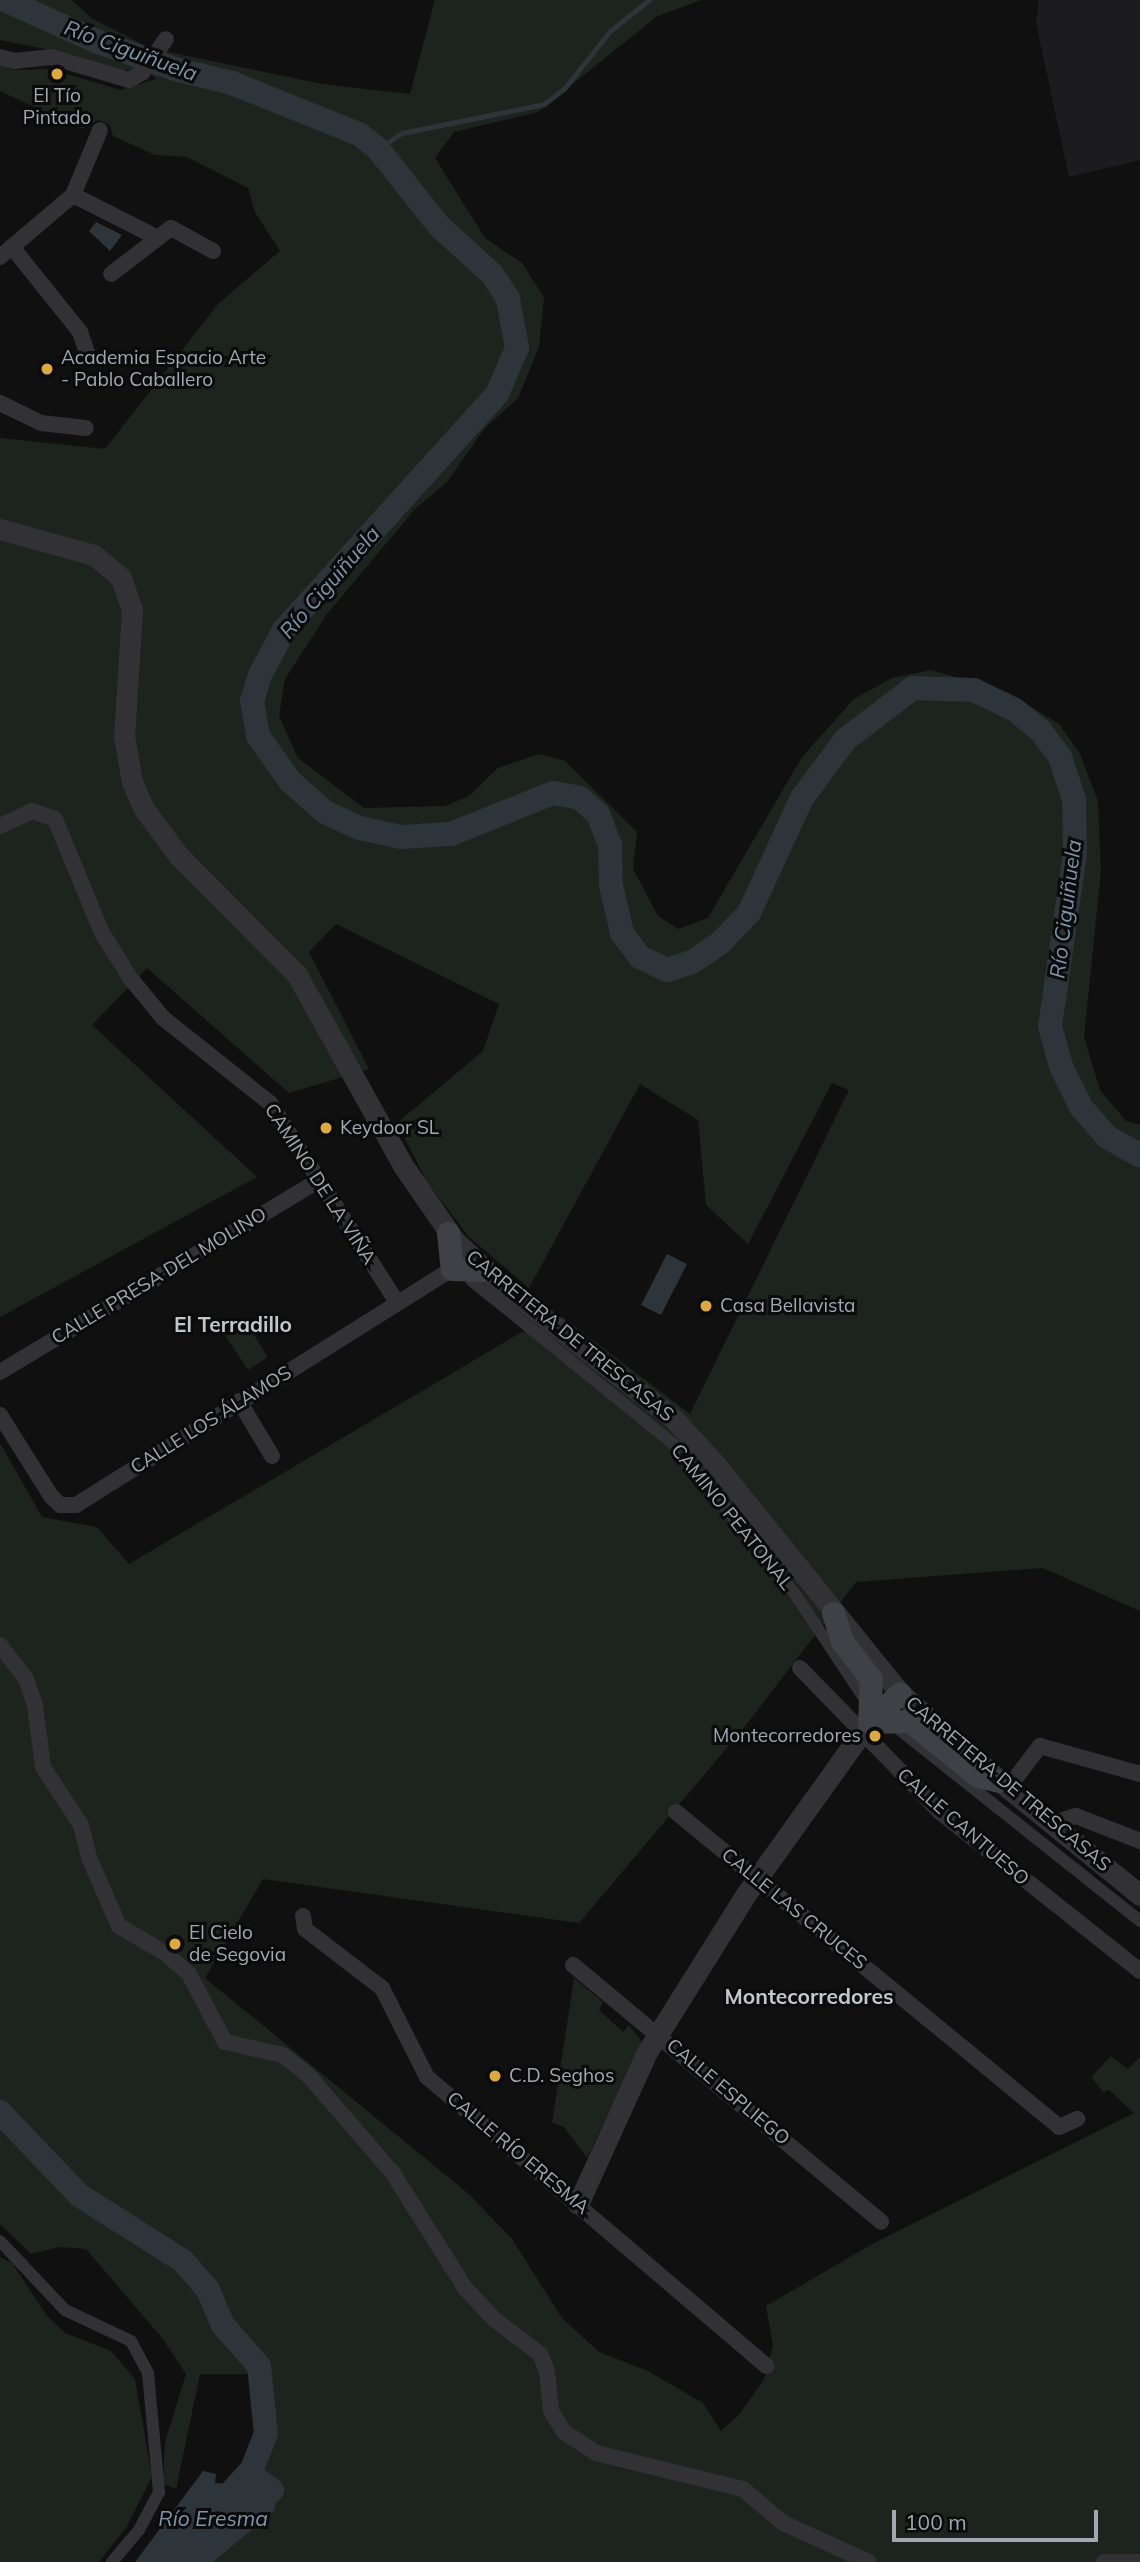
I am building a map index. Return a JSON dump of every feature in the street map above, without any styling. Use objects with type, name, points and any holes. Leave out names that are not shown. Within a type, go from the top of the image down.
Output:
[{"type":"main road","points":[[448,1233],[469,1273]]},
{"type":"main road","points":[[833,1613],[842,1641],[871,1679],[865,1719]]},
{"type":"main road","points":[[865,1719],[900,1693]]},
{"type":"main road","points":[[865,1719],[915,1724],[971,1771],[1003,1785]]},
{"type":"street","points":[[0,57],[14,61],[51,57],[130,80],[143,72],[162,44]]},
{"type":"street","points":[[87,352],[80,332],[6,252],[73,195],[100,130]]},
{"type":"street","points":[[73,195],[158,238]]},
{"type":"street","points":[[111,274],[171,228],[213,251]]},
{"type":"street","points":[[0,403],[41,423],[86,428]]},
{"type":"street","name":"CARRETERA DE TRESCASAS","points":[[0,529],[94,555],[121,578],[132,610],[124,736],[132,782],[144,809],[178,855],[297,975],[402,1164],[448,1233],[469,1273],[673,1419],[716,1465],[900,1693],[1003,1785],[1140,1895]]},
{"type":"street","name":"CAMINO DE LA VIÑA","points":[[0,826],[33,811],[55,819],[102,933],[131,979],[163,1018],[270,1103],[397,1303]]},
{"type":"street","name":"CALLE PRESA DEL MOLINO","points":[[0,1372],[319,1180]]},
{"type":"street","name":"CALLE LOS ÁLAMOS","points":[[0,1415],[51,1496],[60,1505],[72,1506],[397,1303],[469,1273]]},
{"type":"street","name":"CAMINO PEATONAL","points":[[469,1273],[677,1447],[797,1597],[865,1719]]},
{"type":"street","points":[[240,1401],[272,1456]]},
{"type":"street","points":[[0,1645],[26,1679],[35,1705],[43,1767],[81,1825],[90,1860],[119,1926],[165,1953],[189,1974],[225,2042],[283,2055],[309,2076],[392,2172],[464,2288],[494,2319],[540,2354],[547,2371],[551,2411],[564,2432],[596,2453],[743,2489],[783,2523],[869,2562]]},
{"type":"street","name":"CALLE CANTUESO","points":[[800,1668],[865,1719],[940,1812],[1140,1970]]},
{"type":"street","points":[[578,2204],[658,2033],[757,1877],[865,1719]]},
{"type":"street","points":[[895,1726],[1140,1921]]},
{"type":"street","points":[[1003,1785],[1040,1746],[1140,1774]]},
{"type":"street","name":"CALLE LAS CRUCES","points":[[676,1812],[1059,2127],[1077,2119]]},
{"type":"street","points":[[1051,1824],[1076,1816],[1140,1841]]},
{"type":"street","name":"CALLE RÍO ERESMA","points":[[303,1916],[305,1929],[382,1988],[427,2077],[767,2367]]},
{"type":"street","name":"CALLE ESPLIEGO","points":[[573,1965],[658,2033],[881,2222]]},
{"type":"street","points":[[0,2241],[65,2310],[131,2341],[148,2373],[159,2492],[139,2530],[112,2562]]},
{"type":"street","points":[[1104,2562],[1138,2562]]},
{"type":"shaded area","points":[[0,0],[71,0],[93,19],[150,48],[322,84],[410,94],[435,0],[701,0],[656,17],[538,112],[454,132],[435,158],[485,238],[522,263],[544,297],[539,347],[518,398],[484,429],[447,482],[415,509],[327,614],[285,679],[279,716],[298,758],[364,808],[445,806],[469,796],[498,768],[539,754],[565,761],[637,832],[633,869],[658,916],[678,929],[708,918],[802,757],[854,699],[892,678],[931,670],[1007,692],[1059,724],[1079,752],[1098,801],[1101,871],[1084,1037],[1100,1090],[1126,1121],[1140,1125],[1140,1611],[1043,1568],[856,1582],[742,1730],[579,1923],[263,1879],[205,1978],[470,2195],[512,2239],[562,2318],[599,2352],[648,2371],[703,2403],[721,2431],[739,2415],[764,2379],[773,2346],[766,2306],[874,2243],[1134,2113],[1109,2090],[1103,2092],[1091,2077],[1111,2056],[1128,2069],[1140,2057],[1140,2562],[162,2562],[254,2466],[258,2453],[247,2454],[258,2433],[260,2374],[200,2374],[176,2489],[163,2484],[165,2442],[186,2374],[162,2338],[86,2249],[60,2247],[31,2254],[0,2224],[0,1443],[42,1517],[97,1527],[129,1564],[520,1333],[564,1318],[690,1414],[849,1090],[832,1083],[748,1244],[706,1205],[698,1120],[640,1084],[529,1288],[469,1237],[427,1182],[397,1123],[483,1051],[499,1004],[336,924],[309,952],[369,1069],[289,1093],[147,968],[92,1025],[257,1177],[0,1317],[0,438],[105,449],[218,304],[280,251],[255,212],[248,188],[187,157],[155,155],[113,136],[110,125],[98,120],[82,129],[0,91],[0,64],[13,70],[49,69],[121,90],[156,79],[144,68],[117,71],[73,55],[0,40]]},
{"type":"shaded area","points":[[1039,0],[1140,0],[1140,160],[1069,177],[1036,23]]},
{"type":"shaded area","points":[[243,1318],[268,1357],[248,1370],[222,1331]]},
{"type":"shaded area","points":[[574,1978],[603,2002],[599,2010],[623,2032],[629,2025],[642,2042],[587,2158],[564,2127],[552,2123]]},
{"type":"shaded area","points":[[0,2257],[12,2263],[48,2317],[65,2333],[111,2351],[135,2379],[152,2477],[126,2528],[99,2562],[0,2562]]},
{"type":"water","points":[[96,222],[122,235],[110,251],[89,231]]},
{"type":"water","points":[[667,1254],[687,1264],[661,1315],[641,1305]]},
{"type":"water","name":"Río Eresma","points":[[203,2471],[216,2474],[215,2483],[233,2484],[239,2474],[276,2502],[275,2510],[213,2562],[135,2562]]},
{"type":"waterway","name":"Río Ciguiñuela","points":[[5,0],[98,42],[175,69],[232,83],[359,134],[378,149],[439,226],[492,274],[508,299],[517,348],[497,394],[284,630],[260,675],[252,701],[258,736],[290,781],[325,812],[359,828],[401,837],[451,834],[553,793],[580,798],[598,814],[610,845],[611,885],[622,933],[640,957],[667,970],[692,962],[720,943],[749,913],[802,798],[846,739],[913,688],[974,690],[1015,710],[1040,730],[1060,757],[1074,799],[1075,853],[1050,1026],[1061,1066],[1081,1107],[1107,1137],[1140,1155]]},
{"type":"waterway","points":[[378,149],[402,133],[544,104],[564,89],[610,31],[649,0]]},
{"type":"waterway","name":"Río Eresma","points":[[0,2112],[79,2195],[183,2261],[208,2290],[223,2325],[259,2366],[266,2434],[252,2469],[222,2502]]},
{"type":"waterway","points":[[240,2510],[255,2506],[272,2490],[249,2474]]},
{"type":"place","name":"El Tío Pintado","points":[[57,74]]},
{"type":"place","name":"Academia Espacio Arte - Pablo Caballero","points":[[47,369]]},
{"type":"place","name":"Keydoor SL","points":[[326,1128]]},
{"type":"place","name":"Casa Bellavista","points":[[706,1306]]},
{"type":"place","name":"Montecorredores","points":[[875,1736]]},
{"type":"place","name":"El Cielo de Segovia","points":[[175,1944]]},
{"type":"place","name":"C.D. Seghos","points":[[495,2076]]},
{"type":"district","name":"El Terradillo","points":[[233,1324]]},
{"type":"district","name":"Montecorredores","points":[[809,1996]]}]
